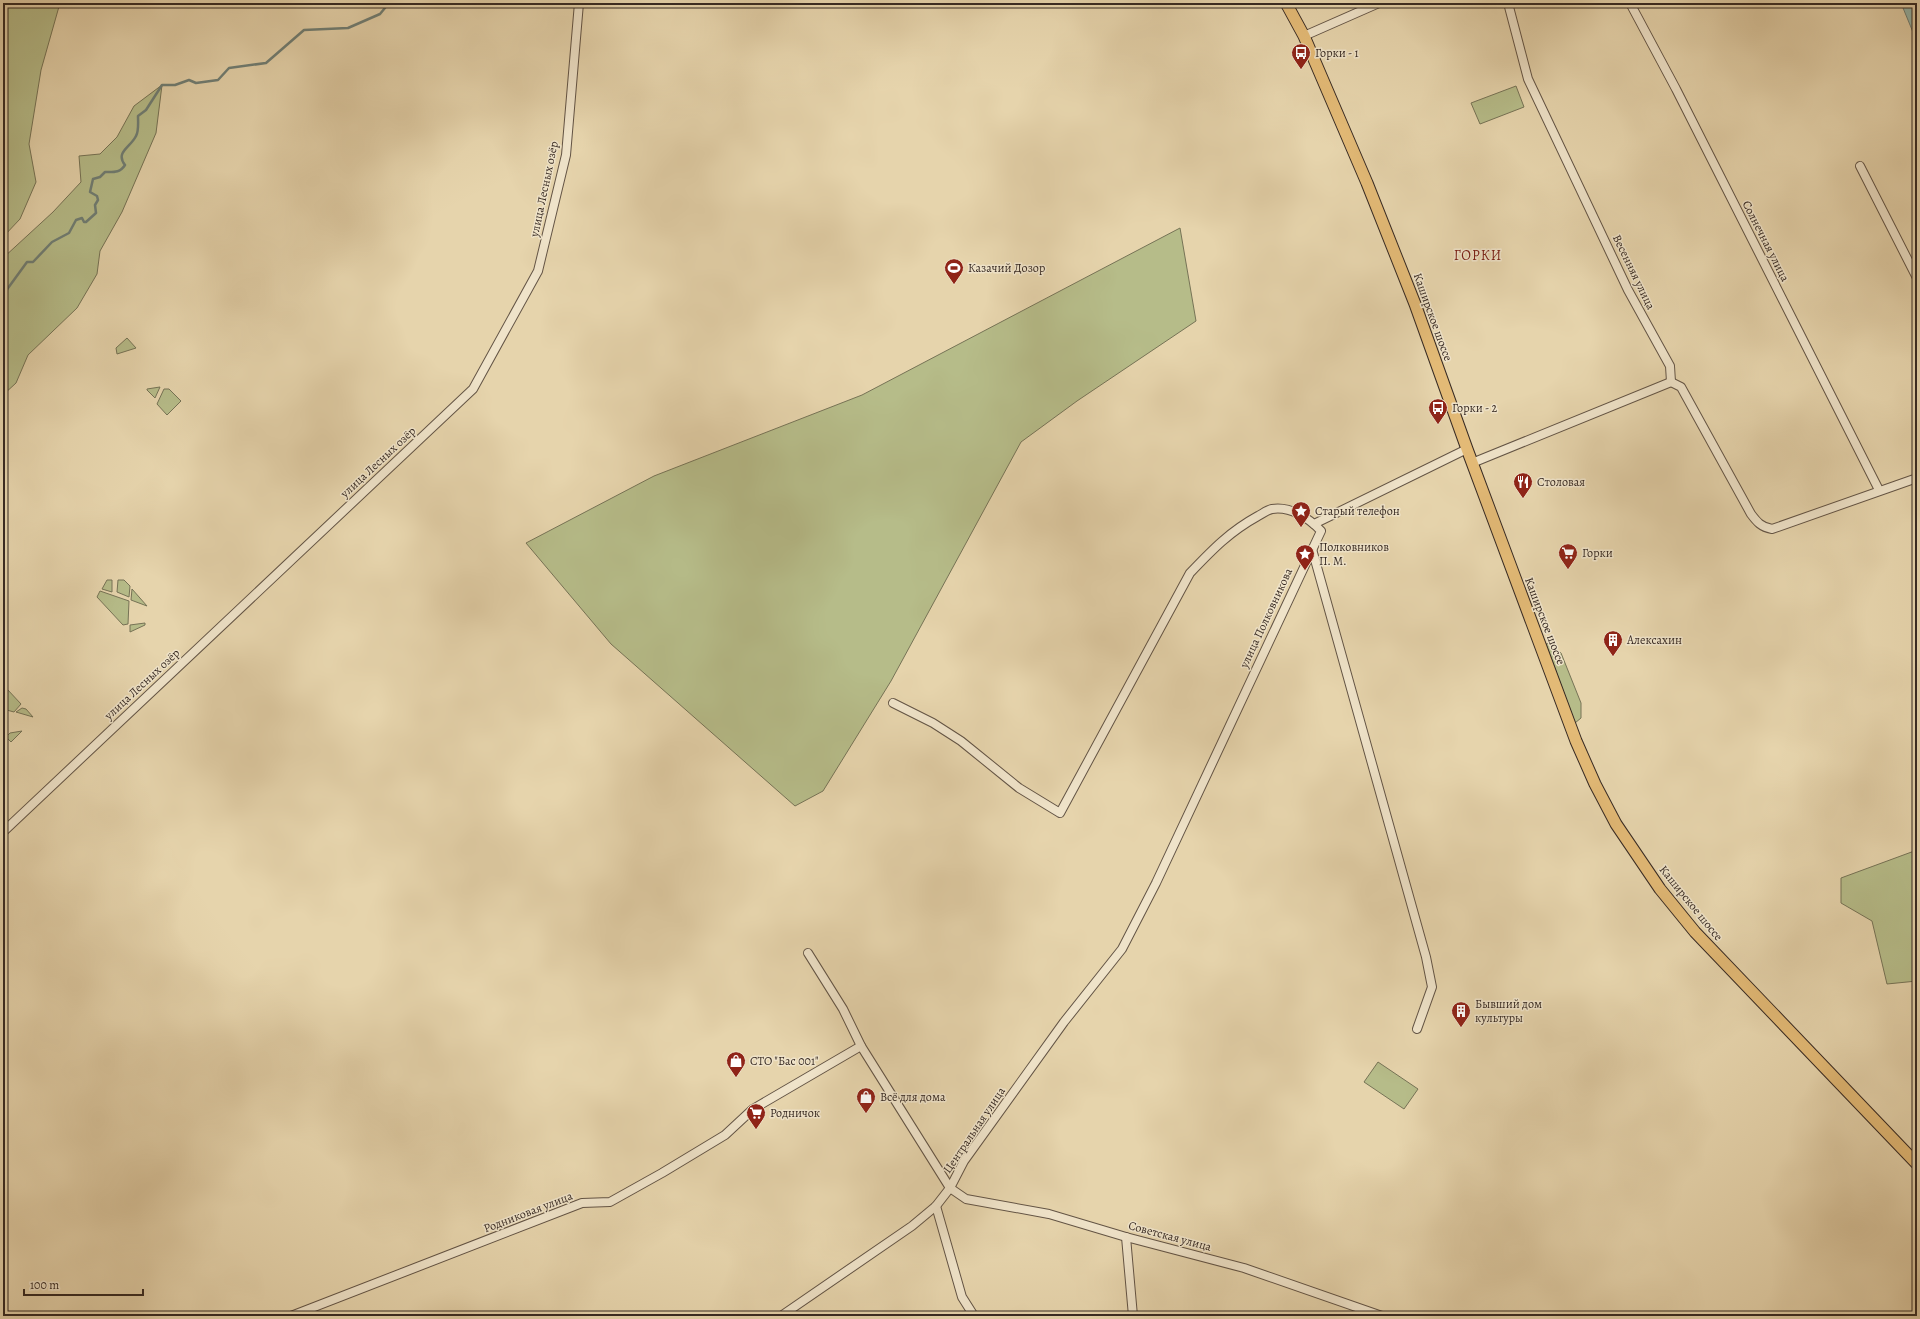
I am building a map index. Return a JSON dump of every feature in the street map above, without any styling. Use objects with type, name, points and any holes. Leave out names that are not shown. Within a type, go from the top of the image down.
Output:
[{"type":"main road","name":"Каширское шоссе","points":[[1286,3],[1304,36],[1384,226],[1415,304],[1466,449],[1576,741],[1595,784],[1616,824],[1660,889],[1695,932],[1917,1164]]},
{"type":"street","name":"улица Лесных озёр","points":[[3,832],[474,389],[538,271],[566,155],[579,3]]},
{"type":"street","points":[[1304,36],[1379,3]]},
{"type":"street","name":"Весенняя улица","points":[[1508,3],[1528,79],[1628,290],[1670,366],[1671,382]]},
{"type":"street","name":"Солнечная улица","points":[[1630,3],[1676,89],[1879,490]]},
{"type":"street","points":[[1860,166],[1917,278]]},
{"type":"street","points":[[1472,463],[1671,382],[1681,387],[1751,514],[1757,522],[1765,527],[1772,529],[1879,490],[1917,478]]},
{"type":"street","points":[[893,703],[933,723],[961,741],[1019,788],[1060,813],[1190,573],[1217,544],[1243,525],[1271,509],[1295,512],[1314,524],[1466,449]]},
{"type":"street","name":"улица Полковникова","points":[[1142,912],[1321,531],[1314,524]]},
{"type":"street","points":[[1312,548],[1426,957],[1432,987],[1417,1029]]},
{"type":"street","name":"Центральная улица","points":[[781,1316],[912,1226],[936,1206],[950,1188],[964,1161],[1059,1029],[1122,949],[1142,912]]},
{"type":"street","points":[[808,953],[843,1009],[861,1046],[950,1188]]},
{"type":"street","name":"Родниковая улица","points":[[291,1316],[313,1312],[582,1203],[610,1202],[725,1135],[754,1109],[861,1046]]},
{"type":"street","name":"Советская улица","points":[[950,1188],[966,1199],[1049,1214],[1126,1237],[1244,1268],[1382,1316]]},
{"type":"street","points":[[936,1206],[962,1297],[974,1316]]},
{"type":"street","points":[[1126,1237],[1133,1316]]},
{"type":"green space","points":[[3,3],[60,3],[41,70],[29,144],[36,182],[20,219],[3,237]]},
{"type":"green space","points":[[162,85],[156,133],[122,212],[100,251],[97,274],[77,308],[28,355],[16,383],[3,395],[3,258],[53,212],[81,182],[79,156],[100,154],[117,137],[134,106]]},
{"type":"green space","points":[[1516,86],[1524,107],[1480,124],[1471,103]]},
{"type":"green space","points":[[1180,228],[1196,321],[1077,401],[1021,442],[891,681],[823,791],[795,806],[611,644],[526,543],[654,476],[862,395]]},
{"type":"green space","points":[[127,338],[136,348],[117,354],[116,348]]},
{"type":"green space","points":[[160,387],[155,398],[147,390],[147,389]]},
{"type":"green space","points":[[164,389],[169,389],[181,401],[167,415],[157,404]]},
{"type":"green space","points":[[107,580],[112,580],[112,592],[102,589]]},
{"type":"green space","points":[[118,580],[124,580],[130,586],[129,597],[117,592]]},
{"type":"green space","points":[[132,589],[147,606],[131,600]]},
{"type":"green space","points":[[100,591],[129,601],[128,624],[123,625],[97,597]]},
{"type":"green space","points":[[145,623],[145,625],[130,632],[130,625]]},
{"type":"green space","points":[[1550,643],[1561,653],[1581,703],[1581,718],[1575,723],[1546,644]]},
{"type":"green space","points":[[3,689],[7,689],[21,704],[14,712],[3,709]]},
{"type":"green space","points":[[22,708],[26,709],[33,717],[16,712]]},
{"type":"green space","points":[[22,731],[11,742],[6,737],[10,733]]},
{"type":"green space","points":[[1917,850],[1917,981],[1887,984],[1872,921],[1841,903],[1841,878]]},
{"type":"green space","points":[[1378,1062],[1418,1089],[1404,1109],[1364,1082]]},
{"type":"water","points":[[1901,3],[1917,3],[1917,42]]},
{"type":"waterway","points":[[3,295],[27,262],[33,262],[52,242],[69,233],[76,220],[82,218],[84,222],[86,222],[96,213],[95,205],[98,200],[97,196],[90,192],[93,179],[100,177],[105,172],[119,171],[123,168],[125,165],[122,161],[123,153],[137,134],[138,116],[146,110],[162,85],[175,85],[189,80],[196,83],[218,80],[229,68],[266,63],[304,30],[348,28],[380,14],[389,3]]},
{"type":"place","name":"Горки - 1","points":[[1301,70]]},
{"type":"place","name":"Казачий Дозор","points":[[954,285]]},
{"type":"place","name":"Горки - 2","points":[[1438,425]]},
{"type":"place","name":"Столовая","points":[[1523,499]]},
{"type":"place","name":"Старый телефон","points":[[1301,528]]},
{"type":"place","name":"Горки","points":[[1568,570]]},
{"type":"place","name":"Полковников П. М.","points":[[1305,571]]},
{"type":"place","name":"Алексахин","points":[[1613,657]]},
{"type":"place","name":"Бывший дом культуры","points":[[1461,1028]]},
{"type":"place","name":"СТО \"Бас 001\"","points":[[736,1078]]},
{"type":"place","name":"Всё для дома","points":[[866,1114]]},
{"type":"place","name":"Родничок","points":[[756,1130]]},
{"type":"district","name":"ГОРКИ","points":[[1478,255]]}]
